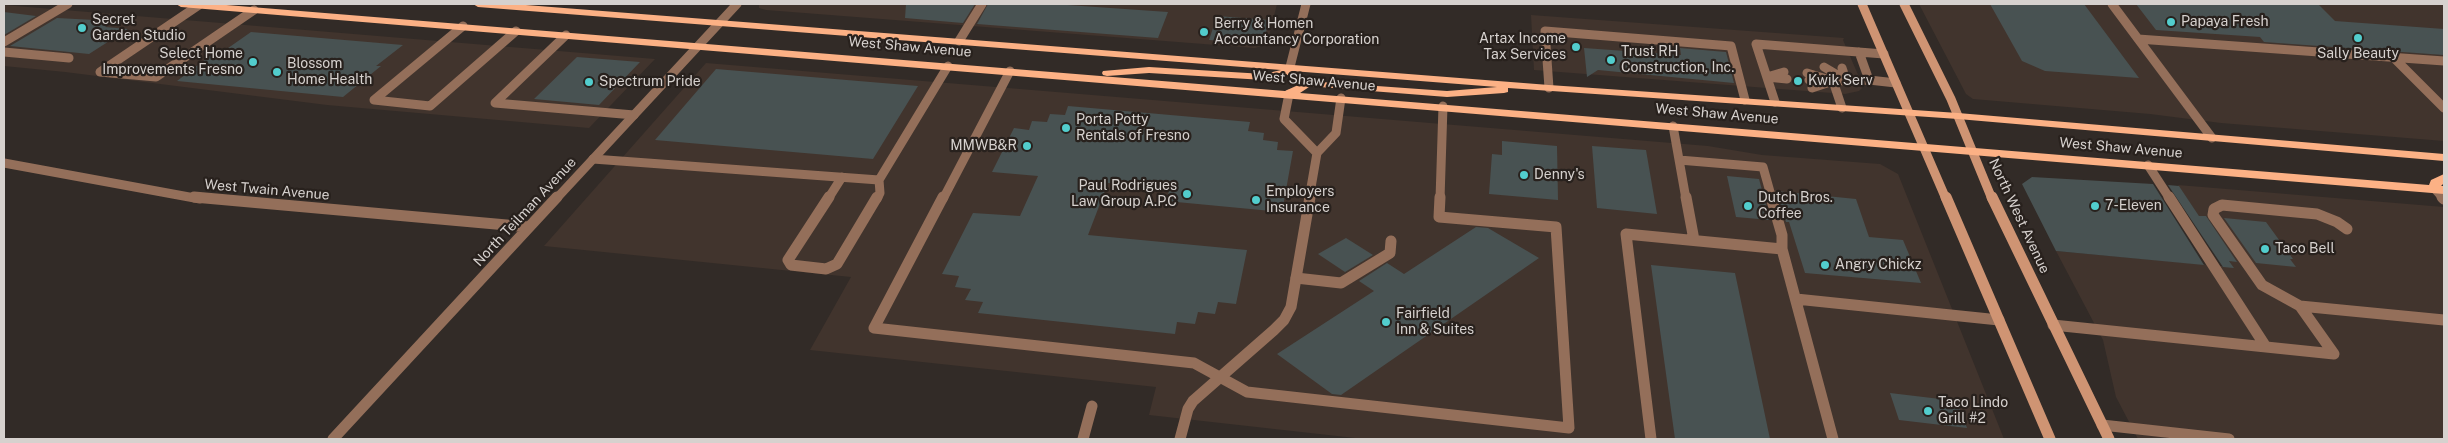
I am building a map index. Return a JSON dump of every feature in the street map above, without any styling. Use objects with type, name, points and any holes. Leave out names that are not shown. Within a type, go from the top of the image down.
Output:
[{"type":"main road","name":"West Shaw Avenue","points":[[181,4],[231,6],[254,10],[2440,189]]},
{"type":"main road","name":"West Shaw Avenue","points":[[478,4],[1549,88],[1909,112],[2444,158]]},
{"type":"main road","points":[[1862,4],[2050,439]]},
{"type":"main road","name":"North West Avenue","points":[[1904,4],[1958,116],[1984,179],[2109,439]]},
{"type":"main road","points":[[1083,77],[1150,70],[1264,77],[1284,73],[1290,67]]},
{"type":"main road","points":[[1289,94],[1307,84],[1447,94],[1549,88]]},
{"type":"main road","points":[[2440,189],[2435,183],[2444,178]]},
{"type":"street","points":[[4,42],[68,4]]},
{"type":"street","name":"North Teilman Avenue","points":[[333,439],[736,4]]},
{"type":"street","points":[[959,41],[982,4]]},
{"type":"street","points":[[1290,67],[1306,4]]},
{"type":"street","points":[[2112,4],[2212,138]]},
{"type":"street","points":[[199,5],[100,72],[156,78],[254,10]]},
{"type":"street","points":[[463,26],[374,100],[430,106],[516,31]]},
{"type":"street","points":[[1549,88],[1545,31],[1731,46],[1745,100]]},
{"type":"street","points":[[566,35],[495,103],[634,114]]},
{"type":"street","points":[[2138,39],[2444,61]]},
{"type":"street","points":[[1775,102],[1756,44],[1836,54]]},
{"type":"street","points":[[4,52],[69,58]]},
{"type":"street","points":[[1821,57],[1859,52],[1884,54]]},
{"type":"street","points":[[1859,52],[1869,80]]},
{"type":"street","points":[[2393,58],[2444,108]]},
{"type":"street","points":[[842,177],[788,260],[791,265],[826,269],[837,264],[880,193],[879,180],[948,66]]},
{"type":"street","points":[[1824,67],[1846,80]]},
{"type":"street","points":[[1842,68],[1846,80]]},
{"type":"street","points":[[1010,71],[874,328],[1194,363],[1247,392],[1568,428],[1556,227],[1439,217],[1443,106]]},
{"type":"street","points":[[1767,77],[1786,79],[1767,77]]},
{"type":"street","points":[[1833,80],[1809,81],[1869,80],[1896,82]]},
{"type":"street","points":[[1833,80],[1842,108]]},
{"type":"street","points":[[1289,94],[1284,119],[1317,153]]},
{"type":"street","points":[[1180,439],[1188,409],[1193,401],[1219,375],[1284,320],[1291,307],[1317,153],[1336,133],[1341,98]]},
{"type":"street","points":[[1673,126],[1694,240]]},
{"type":"street","points":[[593,159],[879,180]]},
{"type":"street","points":[[1679,160],[1764,167],[1782,235],[1782,249],[1832,439]]},
{"type":"street","name":"West Twain Avenue","points":[[4,163],[203,199],[530,227]]},
{"type":"street","points":[[2148,165],[2266,347]]},
{"type":"street","points":[[2440,189],[2444,199]]},
{"type":"street","points":[[2347,229],[2327,217],[2317,214],[2222,205],[2214,208],[2213,215],[2262,285],[2300,306],[2444,320]]},
{"type":"street","points":[[1651,439],[1626,234],[1782,249]]},
{"type":"street","points":[[1296,278],[1341,283],[1390,253],[1391,241]]},
{"type":"street","points":[[1796,299],[1999,320]]},
{"type":"street","points":[[2053,325],[2334,354],[2300,306]]},
{"type":"street","points":[[1083,439],[1092,406]]},
{"type":"street","points":[[2102,425],[2229,439]]},
{"type":"shaded area","points":[[759,4],[1277,4],[1267,44],[1255,48],[766,10],[759,8]]},
{"type":"shaded area","points":[[1919,4],[2444,4],[2444,141],[2221,123],[2150,114],[1973,99],[1966,94]]},
{"type":"shaded area","points":[[4,5],[655,59],[589,128],[327,105],[4,66]]},
{"type":"shaded area","points":[[1531,15],[1844,38],[1843,40],[1862,88],[1859,91],[1845,94],[1534,70]]},
{"type":"shaded area","points":[[706,63],[1708,146],[1762,155],[1880,164],[1898,174],[2004,439],[1364,439],[1149,415],[1156,387],[810,350],[851,277],[544,246]]},
{"type":"shaded area","points":[[2178,185],[2444,207],[2444,439],[2138,439],[2116,397],[2103,340],[2056,251],[2233,267]]},
{"type":"building","points":[[906,4],[975,4],[963,23],[905,18]]},
{"type":"building","points":[[988,4],[1053,4],[1168,12],[1158,38],[977,24]]},
{"type":"building","points":[[1990,4],[2084,4],[2139,78],[2045,71],[2022,61]]},
{"type":"building","points":[[2136,4],[2318,4],[2335,21],[2444,29],[2444,55],[2264,42],[2260,37],[2156,30]]},
{"type":"building","points":[[4,12],[36,16],[4,35]]},
{"type":"building","points":[[1217,16],[1269,20],[1263,44],[1209,40]]},
{"type":"building","points":[[57,18],[114,21],[105,27],[128,29],[89,54],[10,46]]},
{"type":"building","points":[[251,32],[403,45],[376,66],[381,66],[343,97],[177,81],[215,52],[221,53]]},
{"type":"building","points":[[1584,48],[1681,55],[1680,48],[1726,52],[1734,83],[1598,70],[1587,77]]},
{"type":"building","points":[[577,57],[640,62],[599,105],[534,99]]},
{"type":"building","points":[[716,69],[918,86],[873,159],[655,140]]},
{"type":"building","points":[[1068,106],[1250,122],[1248,131],[1264,133],[1263,140],[1278,142],[1277,150],[1293,151],[1282,212],[1166,201],[1169,191],[1155,190],[1155,187],[1108,183],[1088,235],[1247,250],[1236,304],[1218,302],[1215,314],[1198,312],[1195,324],[1177,322],[1175,334],[978,313],[983,302],[965,300],[971,289],[955,287],[959,276],[942,274],[973,213],[1020,216],[1038,176],[992,172],[1014,128],[1029,130],[1032,121],[1047,122],[1050,114],[1065,115]]},
{"type":"building","name":"Denny's","points":[[1502,141],[1557,146],[1558,200],[1489,194],[1492,154],[1502,155]]},
{"type":"building","points":[[1592,146],[1646,150],[1657,214],[1597,208]]},
{"type":"building","name":"Dutch Bros. Coffee","points":[[1727,176],[1759,179],[1770,220],[1736,217]]},
{"type":"building","name":"7-Eleven","points":[[2032,177],[2153,184],[2204,265],[2056,251],[2022,184]]},
{"type":"building","points":[[2168,185],[2179,186],[2199,216],[2206,216],[2237,262],[2229,261],[2234,268],[2223,267]]},
{"type":"building","points":[[1776,191],[1856,199],[1869,237],[1903,240],[1921,283],[1805,273],[1789,222],[1786,222]]},
{"type":"building","name":"Taco Bell","points":[[2224,218],[2266,222],[2293,259],[2290,259],[2296,267],[2256,263]]},
{"type":"building","name":"Fairfield Inn & Suites","points":[[1476,227],[1488,228],[1539,258],[1341,395],[1332,394],[1277,354],[1374,291],[1359,281],[1387,263],[1404,274]]},
{"type":"building","points":[[1346,238],[1373,255],[1345,272],[1318,254]]},
{"type":"building","points":[[1651,265],[1735,273],[1770,439],[1675,439]]},
{"type":"building","points":[[1890,393],[1957,401],[1967,428],[1899,420]]},
{"type":"place","name":"Papaya Fresh","points":[[2171,22]]},
{"type":"place","name":"Secret Garden Studio","points":[[82,28]]},
{"type":"place","name":"Berry & Homen Accountancy Corporation","points":[[1204,32]]},
{"type":"place","name":"Sally Beauty","points":[[2358,38]]},
{"type":"place","name":"Artax Income Tax Services","points":[[1576,47]]},
{"type":"place","name":"Trust RH Construction, Inc.","points":[[1611,60]]},
{"type":"place","name":"Select Home Improvements Fresno","points":[[253,62]]},
{"type":"place","name":"Blossom Home Health","points":[[277,72]]},
{"type":"place","name":"Kwik Serv","points":[[1798,81]]},
{"type":"place","name":"Spectrum Pride","points":[[589,82]]},
{"type":"place","name":"Porta Potty Rentals of Fresno","points":[[1066,128]]},
{"type":"place","name":"MMWB&R","points":[[1027,146]]},
{"type":"place","name":"Denny's","points":[[1524,175]]},
{"type":"place","name":"Paul Rodrigues Law Group A.P.C","points":[[1187,194]]},
{"type":"place","name":"Employers Insurance","points":[[1256,200]]},
{"type":"place","name":"Dutch Bros. Coffee","points":[[1748,206]]},
{"type":"place","name":"7-Eleven","points":[[2095,206]]},
{"type":"place","name":"Taco Bell","points":[[2265,249]]},
{"type":"place","name":"Angry Chickz","points":[[1825,265]]},
{"type":"place","name":"Fairfield Inn & Suites","points":[[1386,322]]},
{"type":"place","name":"Taco Lindo Grill #2","points":[[1928,411]]}]
